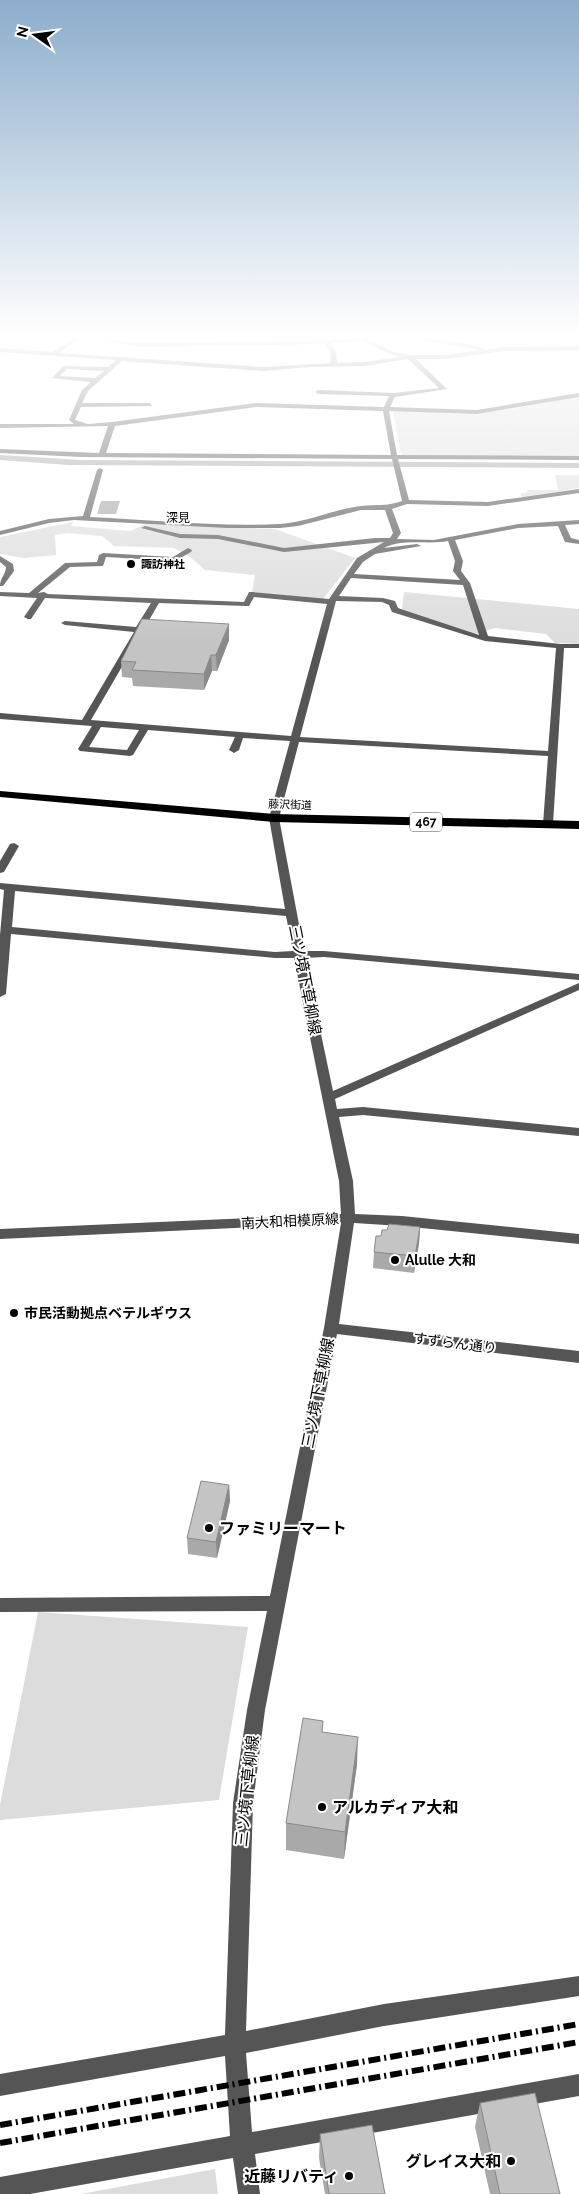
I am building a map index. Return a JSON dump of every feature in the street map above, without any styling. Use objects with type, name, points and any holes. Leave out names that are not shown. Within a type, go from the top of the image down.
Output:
[{"type":"highway","name":"藤沢街道","points":[[0,794],[274,818],[579,826]]},
{"type":"street","points":[[102,456],[107,440]]},
{"type":"street","points":[[392,440],[397,471],[406,502]]},
{"type":"street","points":[[0,451],[102,456],[579,458]]},
{"type":"street","points":[[86,518],[100,470]]},
{"type":"street","points":[[0,534],[49,521],[86,518],[139,523],[244,527],[280,526],[361,508],[388,508],[406,502],[497,503],[579,491]]},
{"type":"street","points":[[331,600],[360,560],[393,540],[397,533],[388,508]]},
{"type":"street","points":[[560,522],[568,540],[579,542]]},
{"type":"street","points":[[372,552],[382,553],[518,526],[579,522]]},
{"type":"street","points":[[139,523],[140,526],[150,530],[180,536],[218,537],[284,550],[393,540],[434,542]]},
{"type":"street","points":[[451,539],[459,561],[457,571],[466,583],[485,639]]},
{"type":"street","points":[[32,594],[68,565],[100,564],[103,555],[175,559],[188,550]]},
{"type":"street","points":[[0,558],[10,566],[10,571],[0,584]]},
{"type":"street","points":[[350,576],[466,583]]},
{"type":"street","points":[[0,594],[44,594],[246,604],[252,594],[331,600],[383,600],[392,603],[395,610],[485,639],[579,646]]},
{"type":"street","points":[[28,617],[44,594]]},
{"type":"street","points":[[86,723],[157,600]]},
{"type":"street","name":"三ツ境下草柳線","points":[[249,2194],[242,2144],[235,2044],[243,1803],[256,1710],[331,1328],[348,1218],[346,1181],[299,955],[274,818],[331,600]]},
{"type":"street","points":[[66,623],[139,630]]},
{"type":"street","points":[[548,824],[560,646]]},
{"type":"street","points":[[0,716],[294,739],[553,754]]},
{"type":"street","points":[[98,724],[83,749],[130,753],[145,727]]},
{"type":"street","points":[[234,750],[240,735]]},
{"type":"street","points":[[0,870],[14,846]]},
{"type":"street","points":[[0,994],[6,930],[5,887],[291,913]]},
{"type":"street","points":[[6,930],[275,955],[324,954],[579,977]]},
{"type":"street","points":[[328,1098],[579,986]]},
{"type":"street","points":[[331,1114],[363,1111],[579,1132]]},
{"type":"street","name":"南大和相模原線","points":[[0,1234],[348,1218],[402,1221],[579,1239]]},
{"type":"street","name":"すずらん通り","points":[[331,1328],[579,1357]]},
{"type":"street","points":[[0,1605],[277,1603]]},
{"type":"street","points":[[0,2085],[384,2016],[579,1986]]},
{"type":"street","points":[[0,2188],[579,2085]]},
{"type":"shaded area","points":[[399,440],[579,440],[579,456],[403,456]]},
{"type":"shaded area","points":[[0,455],[82,460],[579,463],[579,468],[68,465],[0,460]]},
{"type":"shaded area","points":[[555,475],[579,475],[579,488],[522,498],[521,493],[527,493],[527,490],[558,490]]},
{"type":"shaded area","points":[[101,501],[120,501],[116,514],[97,514]]},
{"type":"shaded area","points":[[73,522],[71,526],[130,531],[145,524],[275,529],[355,558],[323,599],[252,592],[255,575],[205,570],[190,557],[174,548],[114,546],[102,536],[68,533],[55,535],[56,555],[24,558],[0,554],[0,537]]},
{"type":"shaded area","points":[[404,592],[579,609],[579,644],[555,643],[546,634],[495,628],[475,634],[402,609]]},
{"type":"shaded area","points":[[38,1612],[248,1627],[219,1800],[0,1820],[0,1805]]},
{"type":"shaded area","points":[[215,2169],[218,2194],[81,2194]]},
{"type":"building","points":[[142,619],[229,624],[216,655],[211,655],[204,674],[132,670],[136,662],[121,661]]},
{"type":"building","points":[[389,1224],[420,1227],[415,1256],[374,1252],[376,1236],[381,1236],[382,1230],[387,1230]]},
{"type":"building","name":"ファミリーマート","points":[[201,1481],[229,1485],[216,1542],[187,1538]]},
{"type":"building","name":"アルカディア大和","points":[[303,1718],[323,1721],[322,1732],[358,1737],[345,1832],[286,1823]]},
{"type":"building","name":"グレイス大和","points":[[535,2093],[560,2194],[500,2194],[480,2103]]},
{"type":"building","points":[[372,2125],[385,2194],[329,2194],[320,2134]]},
{"type":"railway","points":[[0,2125],[579,2024]]},
{"type":"railway","points":[[0,2143],[579,2042]]},
{"type":"place","name":"諏訪神社","points":[[131,564]]},
{"type":"place","name":"Alulle 大和","points":[[395,1260]]},
{"type":"place","name":"市民活動拠点ベテルギウス","points":[[14,1313]]},
{"type":"place","name":"ファミリーマート","points":[[209,1528]]},
{"type":"place","name":"アルカディア大和","points":[[322,1807]]},
{"type":"place","name":"グレイス大和","points":[[511,2161]]},
{"type":"place","name":"近藤リバティ","points":[[349,2176]]},
{"type":"district","name":"深見","points":[[178,518]]}]
